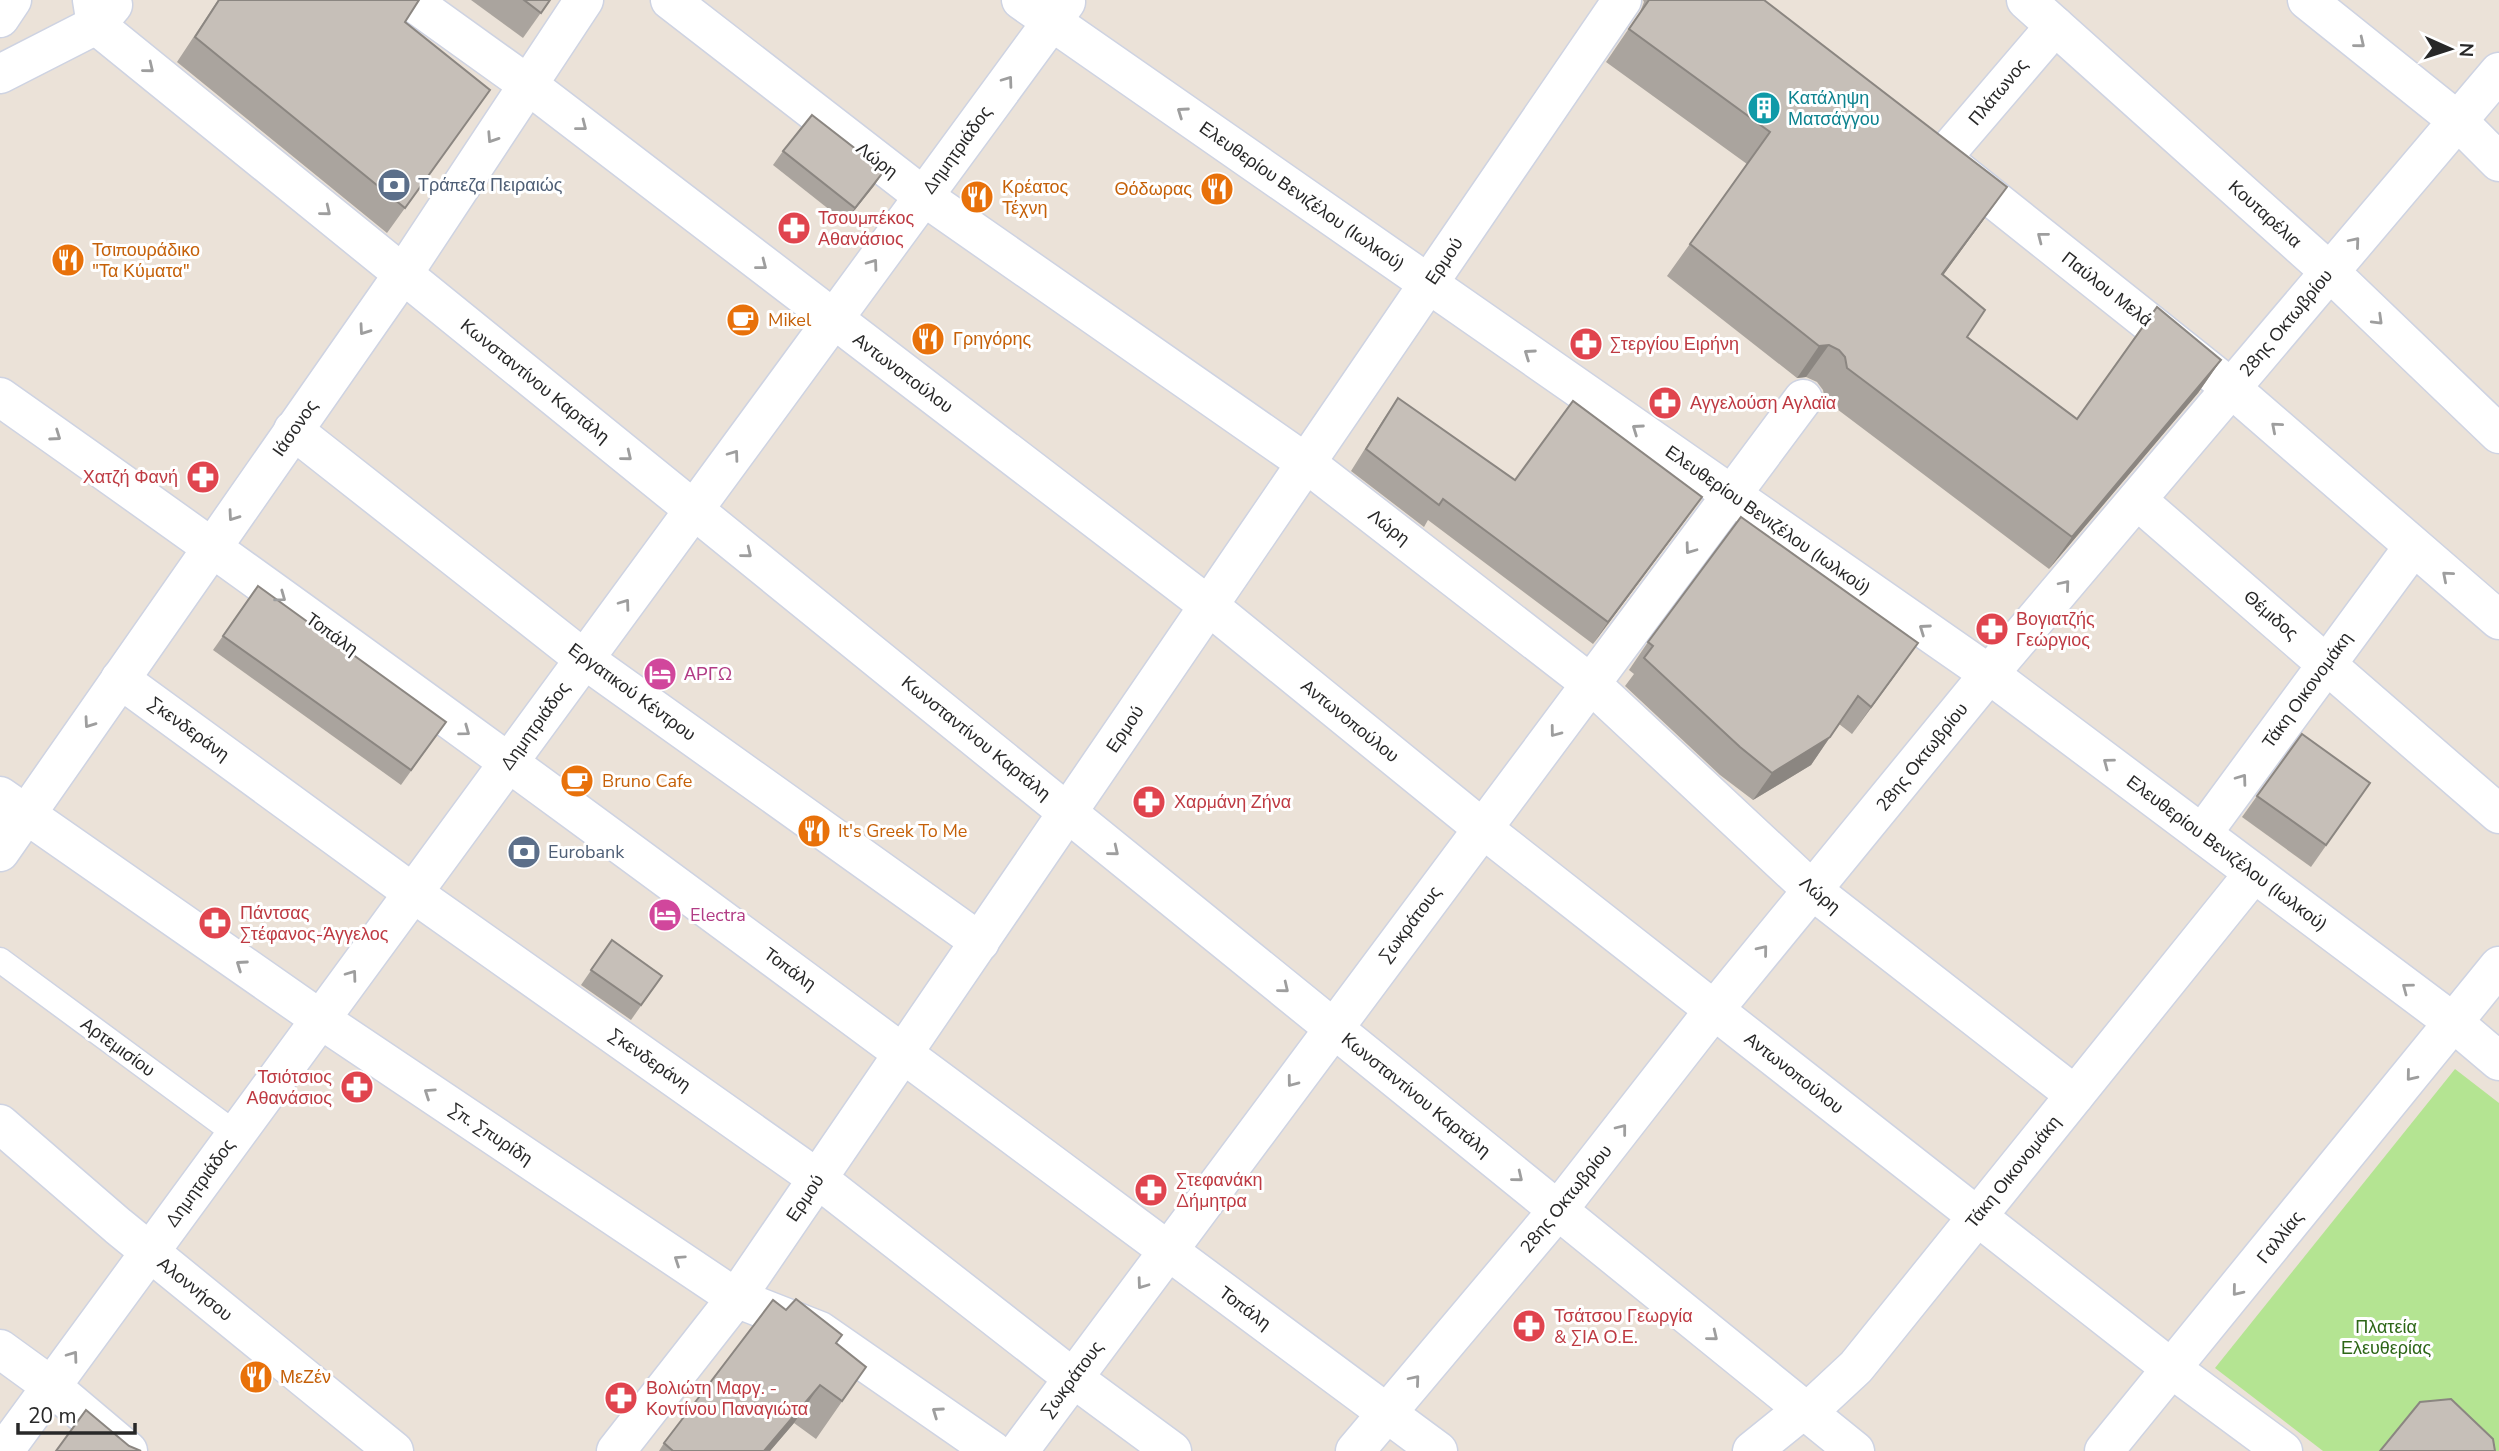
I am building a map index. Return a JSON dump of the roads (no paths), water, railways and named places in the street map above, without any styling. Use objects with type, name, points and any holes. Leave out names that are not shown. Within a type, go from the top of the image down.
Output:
[{"type":"street","points":[[0,18],[12,0]]},
{"type":"street","name":"Αντωνοπούλου","points":[[410,0],[527,85],[1209,606],[1482,828],[2172,1369],[2283,1451]]},
{"type":"street","name":"Ιάσονος","points":[[0,852],[13,806],[120,679],[403,274],[584,0]]},
{"type":"street","name":"Λώρη","points":[[670,0],[923,196],[1306,463],[1591,684],[1812,890],[2075,1095]]},
{"type":"street","name":"Ερμού","points":[[616,1451],[736,1298],[1622,0]]},
{"type":"street","name":"Κουταρέλια","points":[[2025,0],[2330,272],[2499,434]]},
{"type":"street","points":[[2307,0],[2458,121],[2499,162]]},
{"type":"street","name":"Δημητριάδος","points":[[4,1451],[923,196],[1047,7]]},
{"type":"street","name":"Ελευθερίου Βενιζέλου (Ιωλκού)","points":[[1047,7],[1428,285],[1989,674],[2454,1023],[2499,1061]]},
{"type":"street","points":[[0,74],[101,8]]},
{"type":"street","name":"Κωνσταντίνου Καρτάλη","points":[[101,8],[403,274],[1855,1451]]},
{"type":"street","name":"Πλάτωνος","points":[[1942,158],[2055,26]]},
{"type":"street","name":"28ης Οκτωβρίου","points":[[1355,1451],[1558,1210],[1714,1010],[1989,674],[2499,72]]},
{"type":"street","name":"Παύλου Μελά","points":[[1909,133],[2231,388],[2499,620]]},
{"type":"street","name":"Τοπάλη","points":[[0,397],[212,546],[904,1053],[1438,1451]]},
{"type":"street","name":"Σωκράτους","points":[[1018,1451],[1803,399]]},
{"type":"street","name":"Εργατικού Κέντρου","points":[[293,430],[584,659],[980,942]]},
{"type":"street","name":"Θέμιδος","points":[[2137,500],[2499,814]]},
{"type":"street","name":"Τάκη Οικονομάκη","points":[[2202,834],[2413,547]]},
{"type":"street","name":"Σκενδεράνη","points":[[120,679],[412,893],[818,1179],[1073,1378],[1172,1451]]},
{"type":"street","name":"Σπ. Σπυρίδη","points":[[13,806],[320,1019],[736,1298],[820,1331],[993,1451]]},
{"type":"street","name":"Τάκη Οικονομάκη","points":[[1752,1451],[1804,1409],[1813,1407],[1856,1367],[2254,873]]},
{"type":"street","name":"Γαλλίας","points":[[2105,1451],[2499,966]]},
{"type":"street","name":"Αλοννήσου","points":[[0,1124],[150,1252],[394,1451]]},
{"type":"street","points":[[0,1349],[51,1386],[128,1451]]},
{"type":"lane","name":"Αρτεμισίου","points":[[0,960],[236,1134]]},
{"type":"place","name":"Κατάληψη Ματσάγγου","points":[[1764,108]]},
{"type":"place","name":"Τράπεζα Πειραιώς","points":[[394,185]]},
{"type":"place","name":"Θόδωρας","points":[[1217,189]]},
{"type":"place","name":"Κρέατος Τέχνη","points":[[977,197]]},
{"type":"place","name":"Τσουμπέκος Αθανάσιος","points":[[794,228]]},
{"type":"place","name":"Τσιπουράδικο \"Τα Κύματα\"","points":[[68,260]]},
{"type":"place","name":"Mikel","points":[[743,320]]},
{"type":"place","name":"Γρηγόρης","points":[[928,339]]},
{"type":"place","name":"Στεργίου Ειρήνη","points":[[1586,344]]},
{"type":"place","name":"Αγγελούση Αγλαϊα","points":[[1665,403]]},
{"type":"place","name":"Χατζή Φανή","points":[[203,477]]},
{"type":"place","name":"Βογιατζής Γεώργιος","points":[[1992,629]]},
{"type":"place","name":"ΑΡΓΩ","points":[[660,674]]},
{"type":"place","name":"Bruno Cafe","points":[[577,781]]},
{"type":"place","name":"Χαρμάνη Ζήνα","points":[[1149,802]]},
{"type":"place","name":"It's Greek To Me","points":[[814,831]]},
{"type":"place","name":"Eurobank","points":[[524,852]]},
{"type":"place","name":"Electra","points":[[665,915]]},
{"type":"place","name":"Πάντσας Στέφανος-Άγγελος","points":[[215,923]]},
{"type":"place","name":"Τσιότσιος Αθανάσιος","points":[[357,1087]]},
{"type":"place","name":"Στεφανάκη Δήμητρα","points":[[1151,1190]]},
{"type":"place","name":"Τσάτσου Γεωργία & ΣΙΑ Ο.Ε.","points":[[1529,1326]]},
{"type":"place","name":"ΜεΖέν","points":[[256,1377]]},
{"type":"place","name":"Βολιώτη Μαργ. - Κοντίνου Παναγιώτα","points":[[621,1398]]},
{"type":"park label","name":"Πλατεία Ελευθερίας","points":[[2386,1337]]}]
